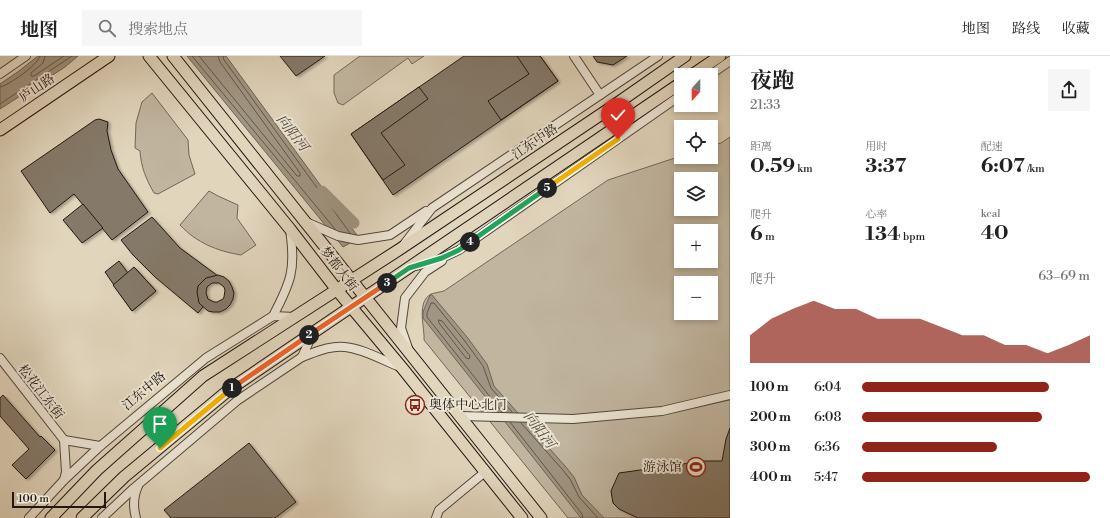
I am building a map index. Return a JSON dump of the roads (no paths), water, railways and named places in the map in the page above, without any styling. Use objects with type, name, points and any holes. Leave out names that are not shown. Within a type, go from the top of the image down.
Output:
[{"type":"main road","name":"庐山路","points":[[0,130],[109,56]]},
{"type":"main road","name":"梦都大街","points":[[149,56],[522,518]]},
{"type":"main road","name":"梦都大街","points":[[173,56],[541,518]]},
{"type":"main road","name":"江东中路","points":[[51,518],[97,470],[203,376],[400,250],[610,109],[685,56]]},
{"type":"main road","points":[[702,68],[720,56]]},
{"type":"main road","points":[[82,518],[124,477],[230,389],[674,87]]},
{"type":"street","points":[[0,74],[26,56]]},
{"type":"street","points":[[574,56],[600,95]]},
{"type":"street","name":"江东中路","points":[[400,250],[432,208],[658,56]]},
{"type":"street","points":[[718,69],[730,61]]},
{"type":"street","points":[[410,355],[401,328],[405,298],[425,272],[459,250],[674,100]]},
{"type":"street","points":[[304,221],[338,236],[358,240],[390,235],[432,208]]},
{"type":"street","points":[[290,229],[293,251],[292,271],[286,292],[273,316],[296,317]]},
{"type":"street","points":[[409,268],[442,258],[459,250]]},
{"type":"street","name":"江东中路","points":[[29,518],[64,480],[100,446],[206,358],[273,316]]},
{"type":"street","points":[[302,357],[313,333]]},
{"type":"street","points":[[102,518],[139,484],[238,400],[302,357],[326,349],[344,346],[364,351],[403,369]]},
{"type":"street","name":"松花江东街","points":[[0,358],[64,440]]},
{"type":"street","points":[[460,416],[573,419],[662,411],[730,395]]},
{"type":"street","points":[[64,480],[66,472],[64,440],[100,446]]},
{"type":"street","points":[[436,518],[439,510],[485,472]]},
{"type":"street","points":[[136,518],[134,510],[134,494],[139,484]]},
{"type":"water","points":[[38,56],[78,56],[65,67],[0,109],[0,84]]},
{"type":"water","points":[[187,56],[226,56],[359,238],[343,247]]},
{"type":"water","points":[[430,295],[432,295],[467,337],[487,364],[494,386],[565,466],[574,477],[582,495],[604,518],[581,518],[423,318],[423,312]]},
{"type":"waterway","name":"向阳河","points":[[322,191],[354,223]]},
{"type":"place","name":"奥体中心北门","points":[[415,405]]},
{"type":"place","name":"游泳馆","points":[[696,467]]}]
